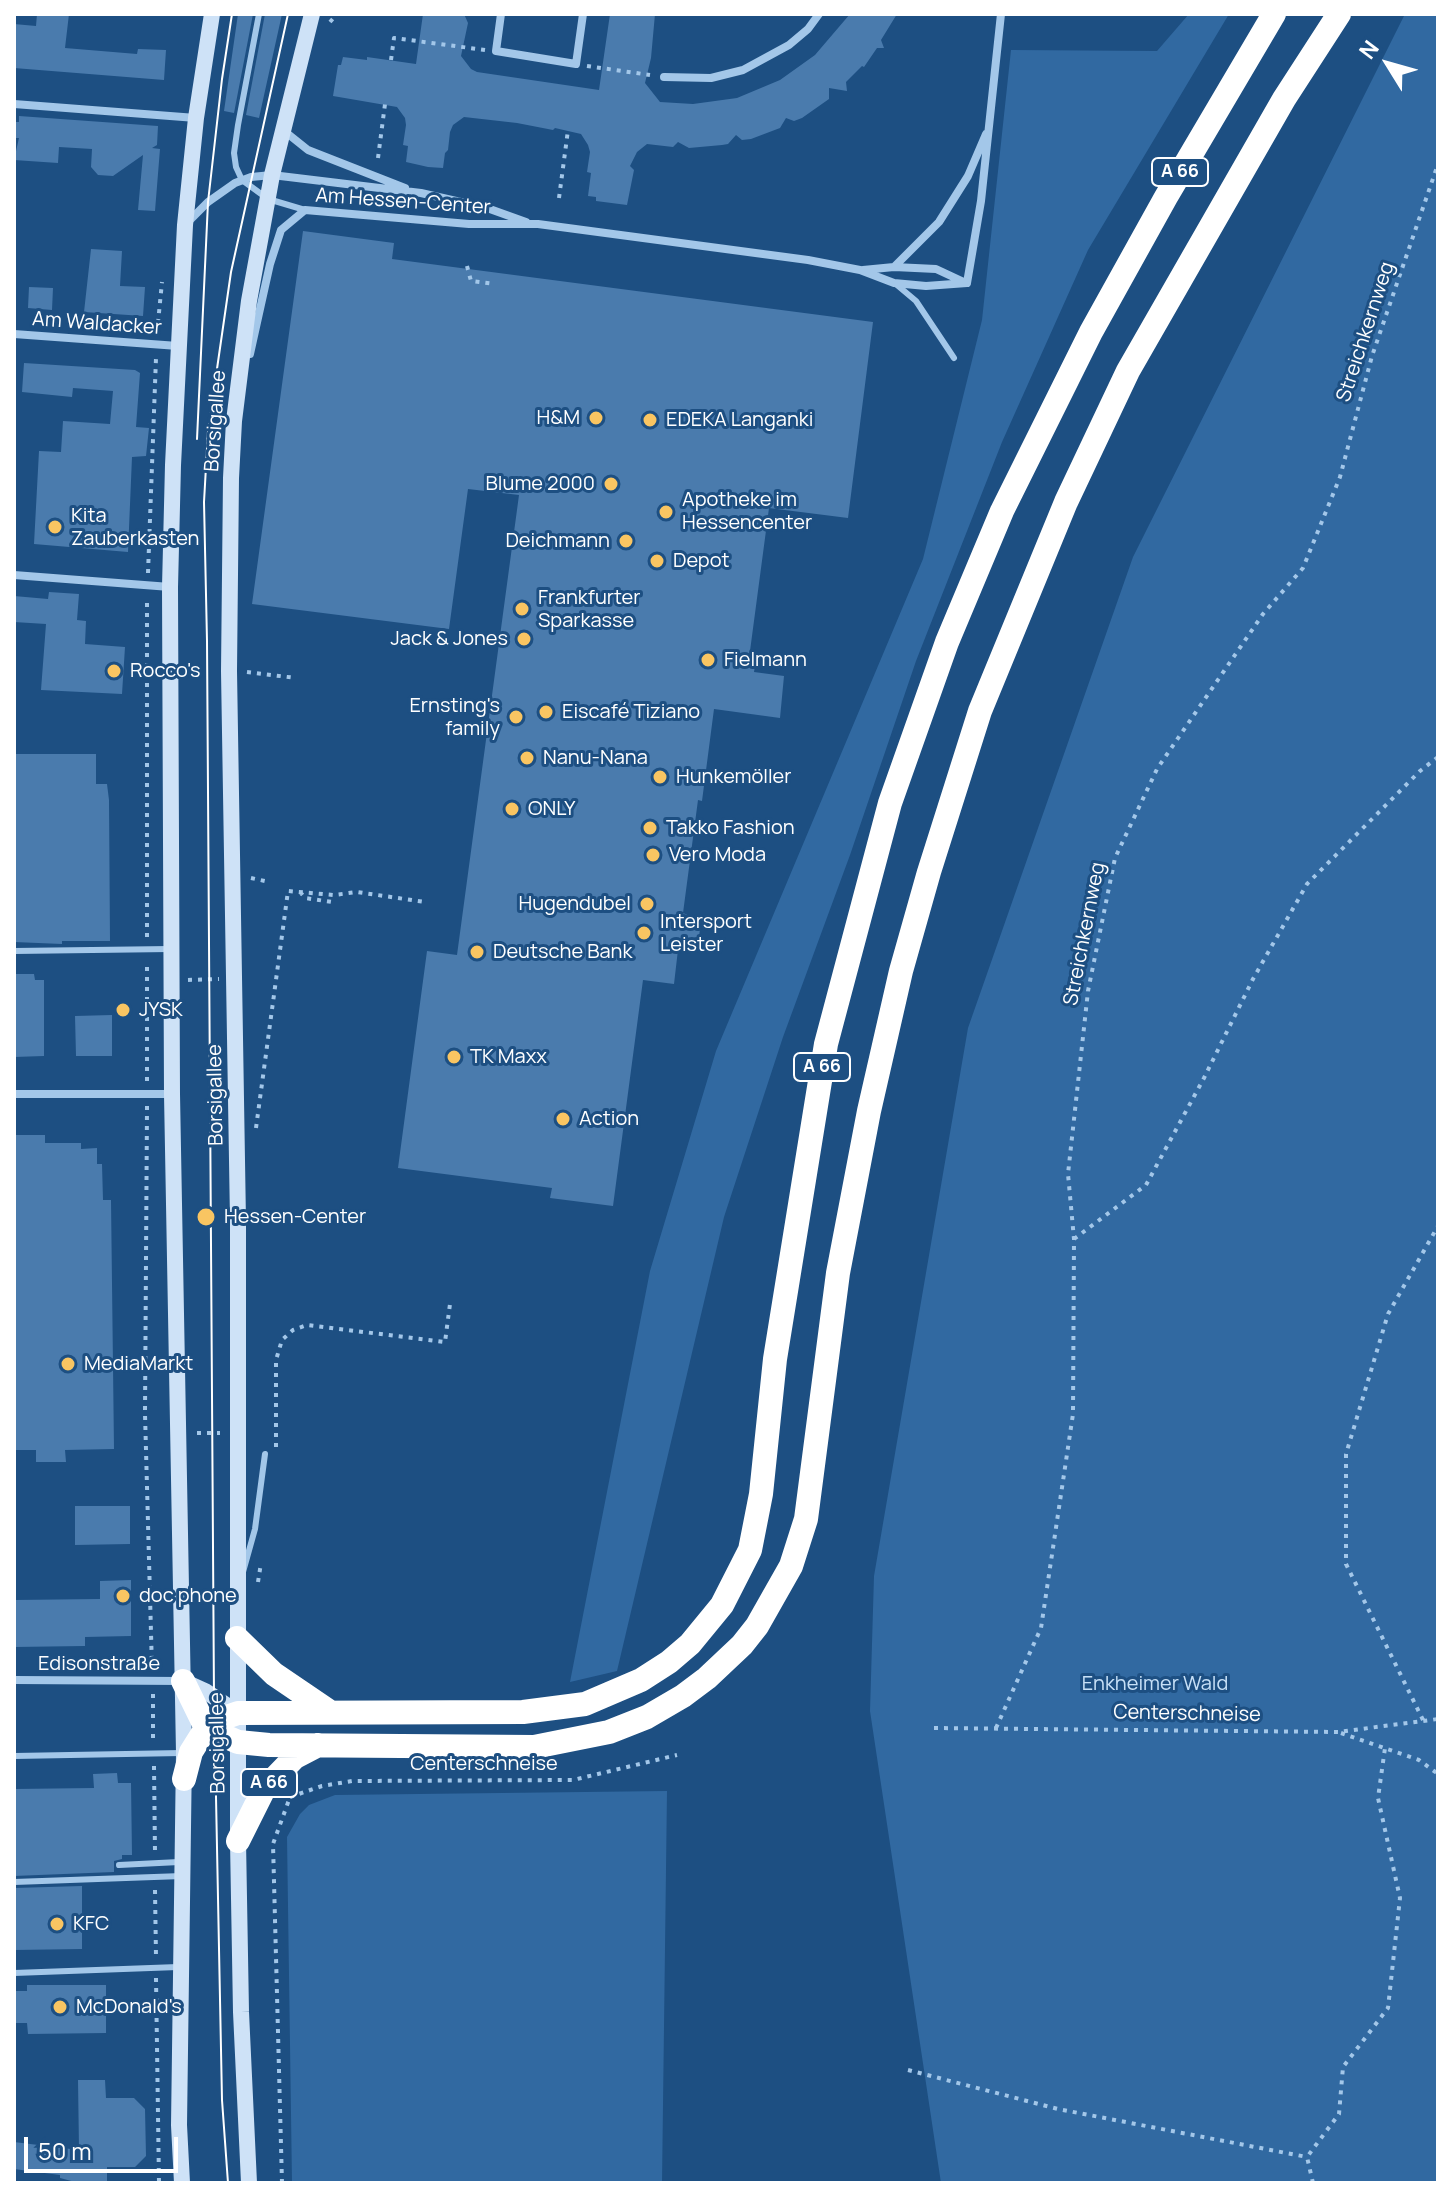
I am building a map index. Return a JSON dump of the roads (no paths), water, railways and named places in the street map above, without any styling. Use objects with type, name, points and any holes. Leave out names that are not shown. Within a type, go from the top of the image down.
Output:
[{"type":"highway","name":"A 66","points":[[1274,14],[1091,332],[1002,511],[947,642],[890,803],[826,1044],[775,1359],[761,1494],[750,1550],[733,1586],[707,1625],[669,1662],[641,1680],[585,1704],[523,1712],[238,1713],[215,1721],[206,1728],[238,1742],[269,1745],[534,1747],[609,1732],[647,1717],[707,1678],[742,1645],[776,1595],[791,1566],[806,1519],[838,1273],[872,1096],[901,971],[980,711],[1066,502],[1128,371],[1284,99],[1339,14]]},
{"type":"highway","points":[[237,1638],[281,1679],[329,1711]]},
{"type":"highway","points":[[183,1681],[206,1728],[191,1752],[184,1779]]},
{"type":"highway","name":"A 66","points":[[238,1841],[264,1789],[295,1757],[320,1744]]},
{"type":"main road","name":"Borsigallee","points":[[182,2183],[179,2125],[184,1753],[172,1094],[170,587],[185,225],[196,118],[212,14]]},
{"type":"main road","name":"Borsigallee","points":[[249,2183],[241,2012],[238,1841],[238,1221],[229,671],[234,421],[249,301],[272,175],[312,14]]},
{"type":"main road","points":[[183,1681],[205,1691],[238,1713]]},
{"type":"street","points":[[501,14],[496,51],[576,64],[583,14]]},
{"type":"street","points":[[664,77],[711,78],[743,70],[789,45],[808,29],[819,14]]},
{"type":"street","points":[[967,283],[981,201],[1001,14]]},
{"type":"street","points":[[14,104],[196,118]]},
{"type":"street","points":[[894,267],[948,210],[968,176],[990,126]]},
{"type":"street","name":"Am Hessen-Center","points":[[283,130],[308,150],[421,193]]},
{"type":"street","name":"Am Hessen-Center","points":[[185,225],[218,194],[242,180],[272,175],[421,193],[487,208],[534,224]]},
{"type":"street","name":"Am Hessen-Center","points":[[234,421],[270,264],[281,230],[305,210],[469,224],[534,224],[808,260],[860,270],[894,283],[926,286],[967,283]]},
{"type":"street","name":"Am Hessen-Center","points":[[860,270],[894,267],[936,269],[967,283]]},
{"type":"street","name":"Am Waldacker","points":[[14,334],[178,346]]},
{"type":"street","points":[[14,575],[170,587]]},
{"type":"street","points":[[14,1094],[172,1094]]},
{"type":"street","name":"Edisonstraße","points":[[14,1680],[183,1681]]},
{"type":"lane","points":[[259,14],[234,153],[236,167],[242,180],[268,199],[305,210]]},
{"type":"lane","points":[[894,283],[916,301],[954,358]]},
{"type":"lane","points":[[14,951],[172,949]]},
{"type":"lane","points":[[238,1586],[255,1529],[265,1454]]},
{"type":"lane","points":[[14,1756],[184,1753]]},
{"type":"lane","points":[[119,1865],[182,1869]]},
{"type":"lane","points":[[14,1882],[182,1869]]},
{"type":"lane","points":[[14,1973],[181,1966]]},
{"type":"tram line","points":[[197,439],[208,202],[232,14]]},
{"type":"tram line","points":[[228,2183],[222,2100],[214,1696],[204,502],[208,431],[231,272],[288,14]]},
{"type":"place","name":"H&M","points":[[596,418]]},
{"type":"place","name":"EDEKA Langanki","points":[[650,420]]},
{"type":"place","name":"Blume 2000","points":[[611,484]]},
{"type":"place","name":"Apotheke im Hessencenter","points":[[666,512]]},
{"type":"place","name":"Kita Zauberkasten","points":[[55,527]]},
{"type":"place","name":"Deichmann","points":[[626,541]]},
{"type":"place","name":"Depot","points":[[657,561]]},
{"type":"place","name":"Frankfurter Sparkasse","points":[[522,609]]},
{"type":"place","name":"Jack & Jones","points":[[524,639]]},
{"type":"place","name":"Fielmann","points":[[708,660]]},
{"type":"place","name":"Rocco's","points":[[114,671]]},
{"type":"place","name":"Eiscafé Tiziano","points":[[546,712]]},
{"type":"place","name":"Ernsting's family","points":[[516,717]]},
{"type":"place","name":"Nanu-Nana","points":[[527,758]]},
{"type":"place","name":"Hunkemöller","points":[[660,777]]},
{"type":"place","name":"ONLY","points":[[512,809]]},
{"type":"place","name":"Takko Fashion","points":[[650,828]]},
{"type":"place","name":"Vero Moda","points":[[653,855]]},
{"type":"place","name":"Hugendubel","points":[[647,904]]},
{"type":"place","name":"Intersport Leister","points":[[644,933]]},
{"type":"place","name":"Deutsche Bank","points":[[477,952]]},
{"type":"place","name":"JYSK","points":[[123,1010]]},
{"type":"place","name":"TK Maxx","points":[[454,1057]]},
{"type":"place","name":"Action","points":[[563,1119]]},
{"type":"place","name":"Hessen-Center","points":[[206,1217]]},
{"type":"place","name":"MediaMarkt","points":[[68,1364]]},
{"type":"place","name":"doc phone","points":[[123,1596]]},
{"type":"place","name":"KFC","points":[[57,1924]]},
{"type":"place","name":"McDonald's","points":[[60,2007]]},
{"type":"park label","name":"Enkheimer Wald","points":[[1155,1684]]}]
